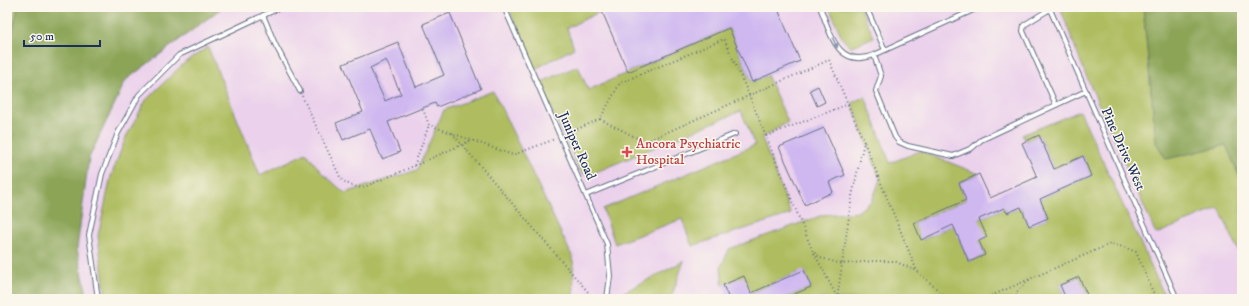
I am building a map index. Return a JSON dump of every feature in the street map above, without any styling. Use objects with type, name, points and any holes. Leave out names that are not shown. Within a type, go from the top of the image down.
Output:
[{"type":"lane","points":[[98,299],[96,296],[89,235],[102,174],[118,133],[139,95],[179,55],[280,7]]},
{"type":"lane","name":"Juniper Road","points":[[504,7],[606,244],[610,276],[607,299]]},
{"type":"lane","points":[[820,7],[838,48],[844,55],[859,59],[864,59],[874,55],[980,7]]},
{"type":"lane","points":[[866,7],[885,50]]},
{"type":"lane","points":[[1050,8],[1024,24],[1023,31],[1056,105]]},
{"type":"lane","name":"Pine Drive West","points":[[1050,8],[1177,299]]},
{"type":"lane","points":[[263,15],[275,44],[300,91]]},
{"type":"lane","points":[[874,55],[881,76],[876,91],[895,137],[899,142],[908,146],[953,156],[972,148],[981,140],[1086,91]]},
{"type":"lane","points":[[586,195],[735,134]]},
{"type":"path","points":[[429,125],[513,155],[561,137],[600,119],[620,83],[724,39],[749,95],[813,252],[837,299]]},
{"type":"path","points":[[600,119],[645,142],[829,60],[849,104],[917,271]]},
{"type":"path","points":[[300,91],[341,179],[348,185],[362,188],[472,140]]},
{"type":"path","points":[[766,136],[849,104]]},
{"type":"path","points":[[414,166],[429,125],[423,108]]},
{"type":"path","points":[[451,132],[594,299]]},
{"type":"path","points":[[837,299],[852,196],[864,142]]},
{"type":"path","points":[[984,299],[1110,244],[1124,247],[1136,252],[1156,299]]},
{"type":"path","points":[[813,252],[821,258],[842,264],[894,261],[917,271],[948,299]]},
{"type":"path","points":[[1014,299],[1017,292],[1031,278]]},
{"type":"shaded area","name":"Ancora Psychiatric Hospital","points":[[223,7],[1143,7],[1156,142],[1242,182],[1242,299],[88,299],[77,249],[89,158],[126,80]]},
{"type":"green space","points":[[7,7],[18,7],[7,54]]},
{"type":"green space","points":[[18,7],[223,7],[126,80],[89,158],[77,249],[88,299],[7,299],[7,55]]},
{"type":"green space","points":[[508,7],[597,7],[599,12],[567,28],[574,48],[535,69]]},
{"type":"green space","points":[[829,7],[860,7],[874,37],[850,47],[842,38]]},
{"type":"green space","points":[[1060,7],[1143,7],[1156,142],[1166,159],[1226,145],[1242,182],[1242,259],[1219,208],[1156,234],[1084,71]]},
{"type":"green space","points":[[1143,7],[1242,7],[1242,182],[1226,145],[1166,159],[1156,142]]},
{"type":"green space","points":[[729,28],[752,82],[767,75],[788,122],[762,138],[791,214],[692,246],[682,219],[615,244],[603,209],[755,145],[741,111],[589,175],[581,173],[539,83],[578,66],[588,90]]},
{"type":"green space","points":[[208,47],[260,175],[306,153],[322,173],[345,193],[417,170],[444,110],[493,91],[573,258],[574,299],[107,299],[98,236],[111,176],[126,137],[146,100],[184,63]]},
{"type":"green space","points":[[865,96],[890,163],[920,151],[979,174],[959,183],[966,200],[914,223],[922,240],[953,225],[969,262],[985,255],[971,223],[1004,208],[1007,213],[1021,207],[1029,226],[1048,218],[1040,199],[1091,176],[1083,156],[1054,169],[1039,135],[1026,141],[1022,135],[1080,111],[1166,299],[1089,299],[1079,277],[1060,285],[1066,299],[783,299],[811,287],[804,270],[751,293],[723,285],[721,267],[729,249],[823,215],[857,212],[872,201],[880,179],[852,103]]},
{"type":"green space","points":[[684,261],[672,295],[664,299],[611,299]]},
{"type":"building","points":[[607,7],[777,7],[800,61],[752,82],[729,28],[628,72],[601,9]]},
{"type":"building","points":[[450,13],[481,89],[437,107],[435,103],[388,122],[400,152],[382,159],[370,129],[343,140],[336,123],[363,112],[343,64],[398,42],[416,87],[444,75],[423,24]],"holes":[[[386,60],[401,94],[385,101],[370,68]]]},
{"type":"building","points":[[818,86],[825,102],[817,106],[810,90]]},
{"type":"building","points":[[824,128],[845,175],[829,182],[833,192],[805,205],[779,147]]},
{"type":"building","points":[[1039,135],[1054,169],[1083,156],[1091,176],[1040,199],[1048,218],[1029,226],[1021,207],[1007,213],[1004,208],[979,219],[987,237],[979,241],[985,255],[969,262],[953,225],[921,240],[914,223],[966,200],[959,183],[979,174],[990,198],[1037,177],[1022,143]]},
{"type":"building","points":[[804,270],[811,287],[783,299],[729,299],[723,285],[744,276],[751,293]]},
{"type":"building","points":[[1079,277],[1089,299],[1066,299],[1060,285]]},
{"type":"place","name":"Ancora Psychiatric Hospital","points":[[627,152]]}]
